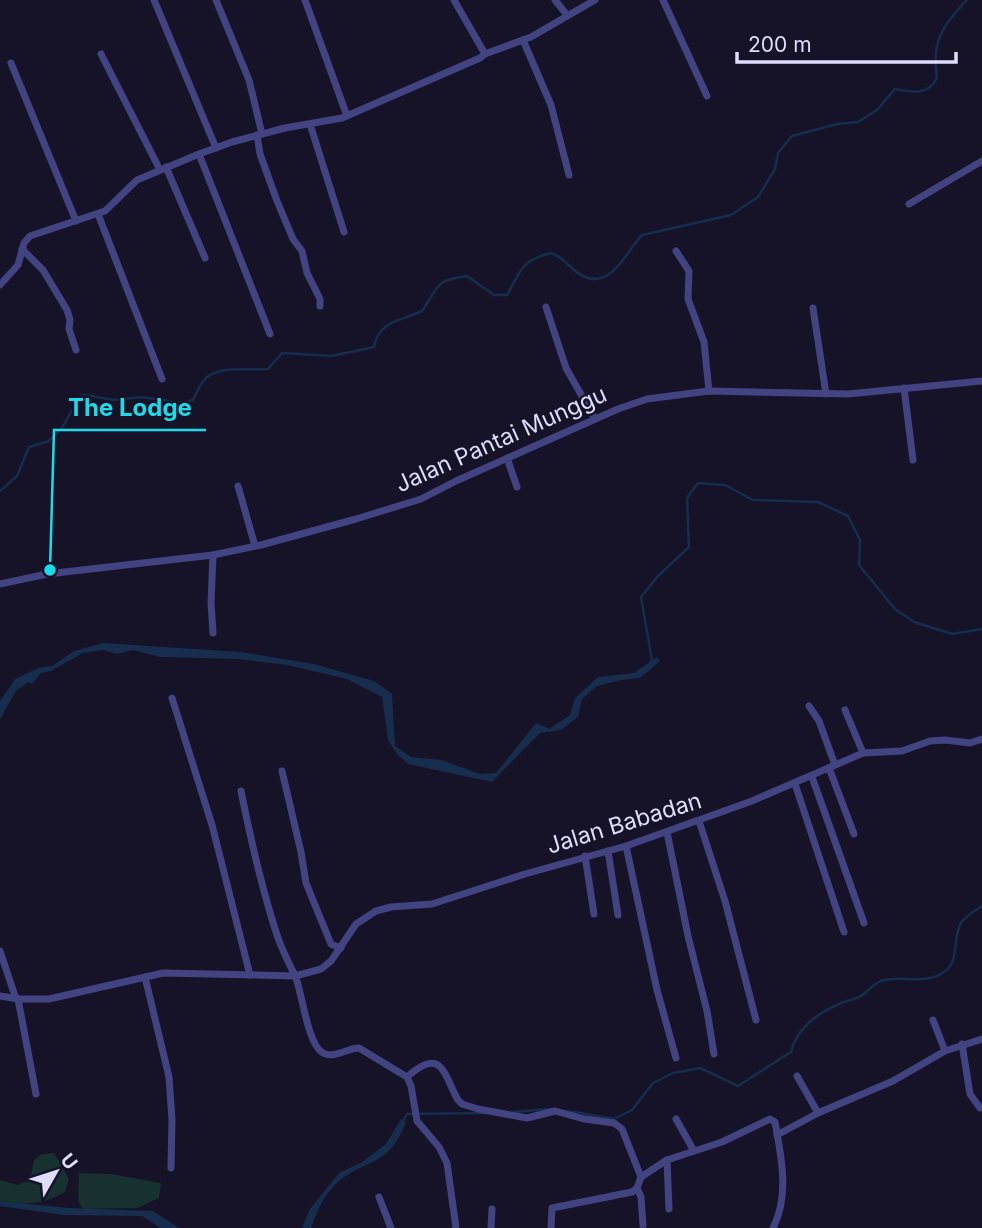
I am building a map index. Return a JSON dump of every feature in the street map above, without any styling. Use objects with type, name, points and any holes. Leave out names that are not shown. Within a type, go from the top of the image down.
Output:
[{"type":"street","points":[[154,0],[216,148]]},
{"type":"street","points":[[216,0],[248,80],[259,134],[260,154],[293,239],[302,251],[307,273],[320,299],[320,306]]},
{"type":"street","points":[[305,0],[347,116]]},
{"type":"street","points":[[454,0],[485,54]]},
{"type":"street","points":[[555,0],[567,15]]},
{"type":"street","points":[[0,285],[18,265],[22,249],[30,236],[98,214],[118,201],[137,180],[199,154],[259,134],[347,116],[485,54],[523,40],[595,0]]},
{"type":"street","points":[[663,0],[707,96]]},
{"type":"street","points":[[523,40],[551,105],[569,175]]},
{"type":"street","points":[[102,54],[163,168],[205,258]]},
{"type":"street","points":[[11,63],[76,221]]},
{"type":"street","points":[[310,124],[344,232]]},
{"type":"street","points":[[199,154],[270,334]]},
{"type":"street","points":[[909,204],[982,161]]},
{"type":"street","points":[[98,214],[162,379]]},
{"type":"street","points":[[22,249],[43,270],[66,310],[76,350]]},
{"type":"street","points":[[676,251],[689,271],[688,299],[704,342],[709,391]]},
{"type":"street","points":[[546,307],[566,368],[595,419]]},
{"type":"street","points":[[813,308],[826,394]]},
{"type":"street","name":"Jalan Pantai Munggu","points":[[0,584],[47,574],[213,555],[255,546],[421,499],[595,419],[647,399],[709,391],[826,394],[982,381]]},
{"type":"street","points":[[904,388],[914,460]]},
{"type":"street","points":[[507,458],[517,487]]},
{"type":"street","points":[[238,486],[255,546]]},
{"type":"street","points":[[213,555],[213,633]]},
{"type":"street","points":[[172,698],[212,825],[250,975]]},
{"type":"street","points":[[809,706],[820,721],[854,834]]},
{"type":"street","points":[[845,710],[863,753]]},
{"type":"street","name":"Jalan Babadan","points":[[295,976],[321,969],[331,961],[356,925],[376,911],[391,907],[432,904],[585,856],[626,846],[795,784],[863,753],[902,751],[930,741],[970,743],[982,739]]},
{"type":"street","points":[[282,771],[306,883],[331,944],[341,948]]},
{"type":"street","points":[[812,776],[864,923]]},
{"type":"street","points":[[795,784],[844,932]]},
{"type":"street","points":[[241,791],[250,839],[265,894],[318,1049],[323,1054],[331,1055],[359,1048],[407,1077],[417,1121],[439,1147],[447,1163],[456,1228]]},
{"type":"street","points":[[699,821],[725,901],[756,1020]]},
{"type":"street","points":[[667,832],[714,1054]]},
{"type":"street","points":[[626,846],[657,990],[676,1058]]},
{"type":"street","points":[[608,851],[618,915]]},
{"type":"street","points":[[585,856],[594,914]]},
{"type":"street","points":[[0,951],[17,999],[36,1094]]},
{"type":"street","points":[[0,996],[49,999],[145,977],[182,972],[295,976]]},
{"type":"street","points":[[145,977],[169,1077],[171,1168]]},
{"type":"street","points":[[933,1020],[945,1051]]},
{"type":"street","points":[[777,1135],[818,1113],[893,1081],[945,1051],[982,1039]]},
{"type":"street","points":[[962,1044],[970,1094],[979,1108]]},
{"type":"street","points":[[407,1077],[423,1066],[436,1064],[443,1068],[462,1104],[531,1118],[555,1111],[614,1123],[622,1129],[641,1177]]},
{"type":"street","points":[[797,1076],[818,1113]]},
{"type":"street","points":[[676,1119],[694,1151]]},
{"type":"street","points":[[551,1228],[552,1208],[632,1192],[637,1188],[641,1177],[667,1160],[722,1142],[770,1119],[775,1122],[783,1181],[780,1210],[773,1228]]},
{"type":"street","points":[[667,1160],[669,1209]]},
{"type":"street","points":[[637,1188],[641,1197],[643,1225]]},
{"type":"street","points":[[379,1197],[391,1228]]},
{"type":"street","points":[[491,1228],[492,1209]]},
{"type":"green space","points":[[54,1153],[69,1179],[65,1192],[34,1203],[0,1201],[0,1180],[17,1185],[30,1180],[34,1160],[42,1154]]},
{"type":"green space","points":[[79,1173],[111,1174],[161,1183],[159,1198],[137,1208],[83,1209],[78,1201]]},
{"type":"water","points":[[103,643],[240,652],[314,664],[374,681],[392,694],[395,746],[411,757],[442,760],[480,774],[496,773],[536,723],[549,729],[570,715],[575,698],[598,677],[634,673],[657,657],[660,661],[640,678],[597,686],[582,699],[578,717],[561,730],[540,733],[492,782],[408,764],[388,740],[382,697],[347,679],[287,665],[238,659],[160,657],[133,650],[117,654],[103,650],[83,653],[51,671],[41,673],[32,684],[28,682],[16,691],[0,719],[0,701],[15,679],[41,667],[52,666],[74,651]]},
{"type":"water","points":[[401,1119],[406,1122],[391,1148],[383,1156],[335,1185],[323,1200],[311,1228],[302,1228],[310,1209],[339,1173],[362,1162],[386,1144]]},
{"type":"water","points":[[0,1201],[69,1208],[153,1211],[179,1228],[161,1228],[142,1216],[64,1215],[0,1206]]},
{"type":"waterway","points":[[374,347],[386,326],[422,311],[438,286],[448,280],[467,276],[494,295],[507,295],[522,268],[540,256],[551,253],[583,276],[602,278],[618,266],[642,235],[731,215],[758,197],[775,169],[778,153],[792,136],[837,124],[858,122],[877,110],[895,89],[913,92],[929,88],[937,78],[936,54],[941,34],[967,0]]},
{"type":"waterway","points":[[0,491],[17,476],[29,447],[49,441],[62,428],[80,396],[114,400],[142,397],[182,403],[193,400],[199,387],[210,375],[234,369],[268,369],[282,353],[332,356],[374,347]]},
{"type":"waterway","points":[[650,663],[652,660],[641,597],[658,576],[689,547],[687,498],[698,483],[725,485],[753,500],[818,502],[848,516],[860,540],[859,565],[895,609],[914,622],[952,634],[982,629]]},
{"type":"waterway","points":[[568,1111],[614,1119],[632,1110],[653,1083],[673,1073],[700,1068],[738,1086],[791,1052],[803,1029],[831,1008],[859,997],[881,981],[929,978],[944,972],[952,962],[961,923],[982,906]]},
{"type":"waterway","points":[[512,1112],[551,1109]]},
{"type":"waterway","points":[[402,1123],[407,1114],[485,1113]]},
{"type":"place","name":"The Lodge","points":[[50,570]]}]
